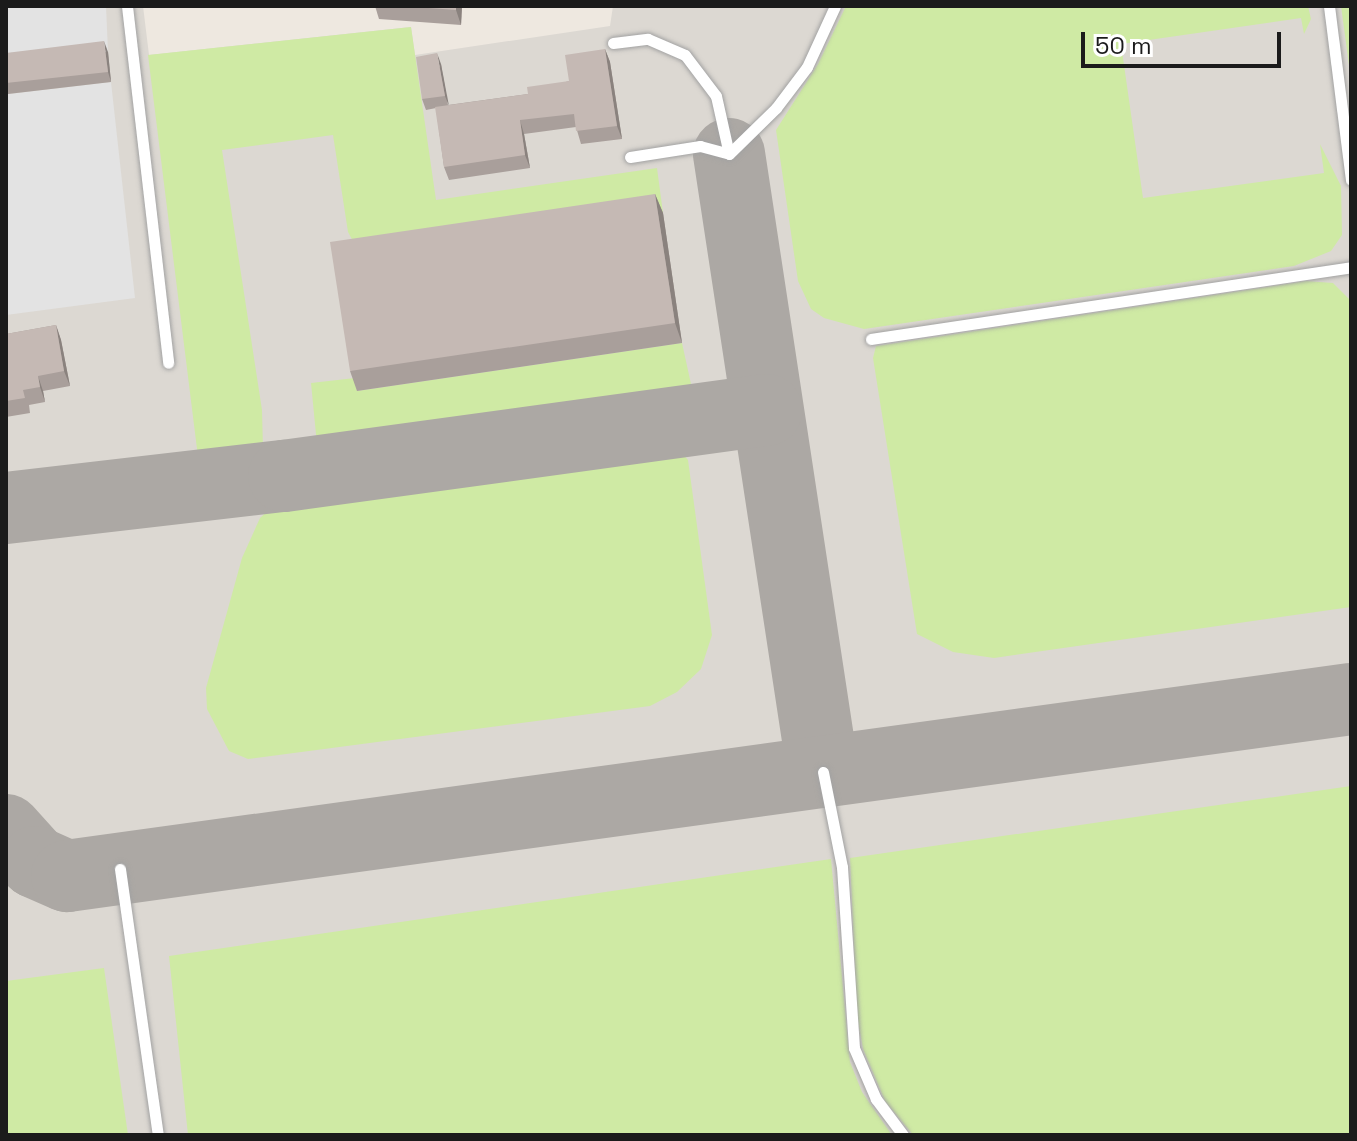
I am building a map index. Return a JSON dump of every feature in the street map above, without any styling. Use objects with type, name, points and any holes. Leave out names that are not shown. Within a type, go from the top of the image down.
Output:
[{"type":"lane","points":[[127,6],[168,363]]},
{"type":"lane","points":[[729,154],[776,108],[807,67],[835,6]]},
{"type":"lane","points":[[1329,6],[1346,110],[1351,180]]},
{"type":"lane","points":[[613,43],[648,39],[685,55],[716,96],[729,154]]},
{"type":"lane","points":[[630,157],[700,146],[729,154]]},
{"type":"lane","points":[[871,339],[1351,267]]},
{"type":"lane","points":[[823,772],[840,853],[854,1048],[876,1099],[903,1135]]},
{"type":"lane","points":[[120,869],[158,1135]]},
{"type":"shaded area","points":[[6,6],[143,6],[149,55],[411,27],[415,55],[610,26],[613,6],[1351,6],[1351,1135],[6,1135]]},
{"type":"shaded area","points":[[6,6],[106,6],[108,52],[6,64]]},
{"type":"shaded area","points":[[6,76],[9,94],[111,82],[135,298],[6,315]]},
{"type":"green space","points":[[846,6],[1308,6],[1311,19],[1304,34],[1301,18],[1121,44],[1143,198],[1324,173],[1320,144],[1341,186],[1342,235],[1331,251],[1294,266],[864,329],[824,318],[811,309],[798,281],[776,130],[818,64]]},
{"type":"green space","points":[[1341,6],[1351,6],[1351,80]]},
{"type":"green space","points":[[411,27],[436,200],[657,168],[663,213],[354,243],[348,232],[333,135],[222,150],[262,410],[263,449],[198,457],[148,55]]},
{"type":"green space","points":[[1306,281],[1333,283],[1351,301],[1351,607],[994,658],[953,652],[917,634],[873,358],[876,346]]},
{"type":"green space","points":[[682,343],[691,384],[674,401],[318,455],[311,383],[355,378],[357,391]]},
{"type":"green space","points":[[672,442],[688,460],[712,635],[701,669],[677,692],[650,706],[248,759],[229,751],[207,709],[206,688],[242,558],[260,518],[273,506],[309,488],[344,481]]},
{"type":"green space","points":[[1351,786],[1351,1135],[913,1135],[885,1101],[863,1049],[857,1016],[850,858]]},
{"type":"green space","points":[[831,859],[850,1062],[862,1092],[892,1135],[188,1135],[169,956]]},
{"type":"green space","points":[[104,968],[128,1135],[6,1135],[6,981]]},
{"type":"building","points":[[401,6],[456,6],[456,10]]},
{"type":"building","points":[[104,41],[108,72],[6,83],[6,53]]},
{"type":"building","points":[[605,49],[617,126],[576,131],[574,114],[520,120],[525,155],[444,167],[435,107],[528,94],[527,87],[569,81],[565,55]]},
{"type":"building","points":[[437,53],[445,96],[422,99],[416,57]]},
{"type":"building","points":[[655,194],[675,323],[350,371],[330,242]]},
{"type":"building","points":[[56,325],[64,371],[38,376],[40,387],[23,390],[25,398],[6,401],[6,334]]},
{"type":"taxiway","points":[[729,154],[823,772]]},
{"type":"taxiway","points":[[6,508],[284,476],[767,410]]},
{"type":"taxiway","points":[[6,830],[35,862],[67,876],[1351,699]]}]
